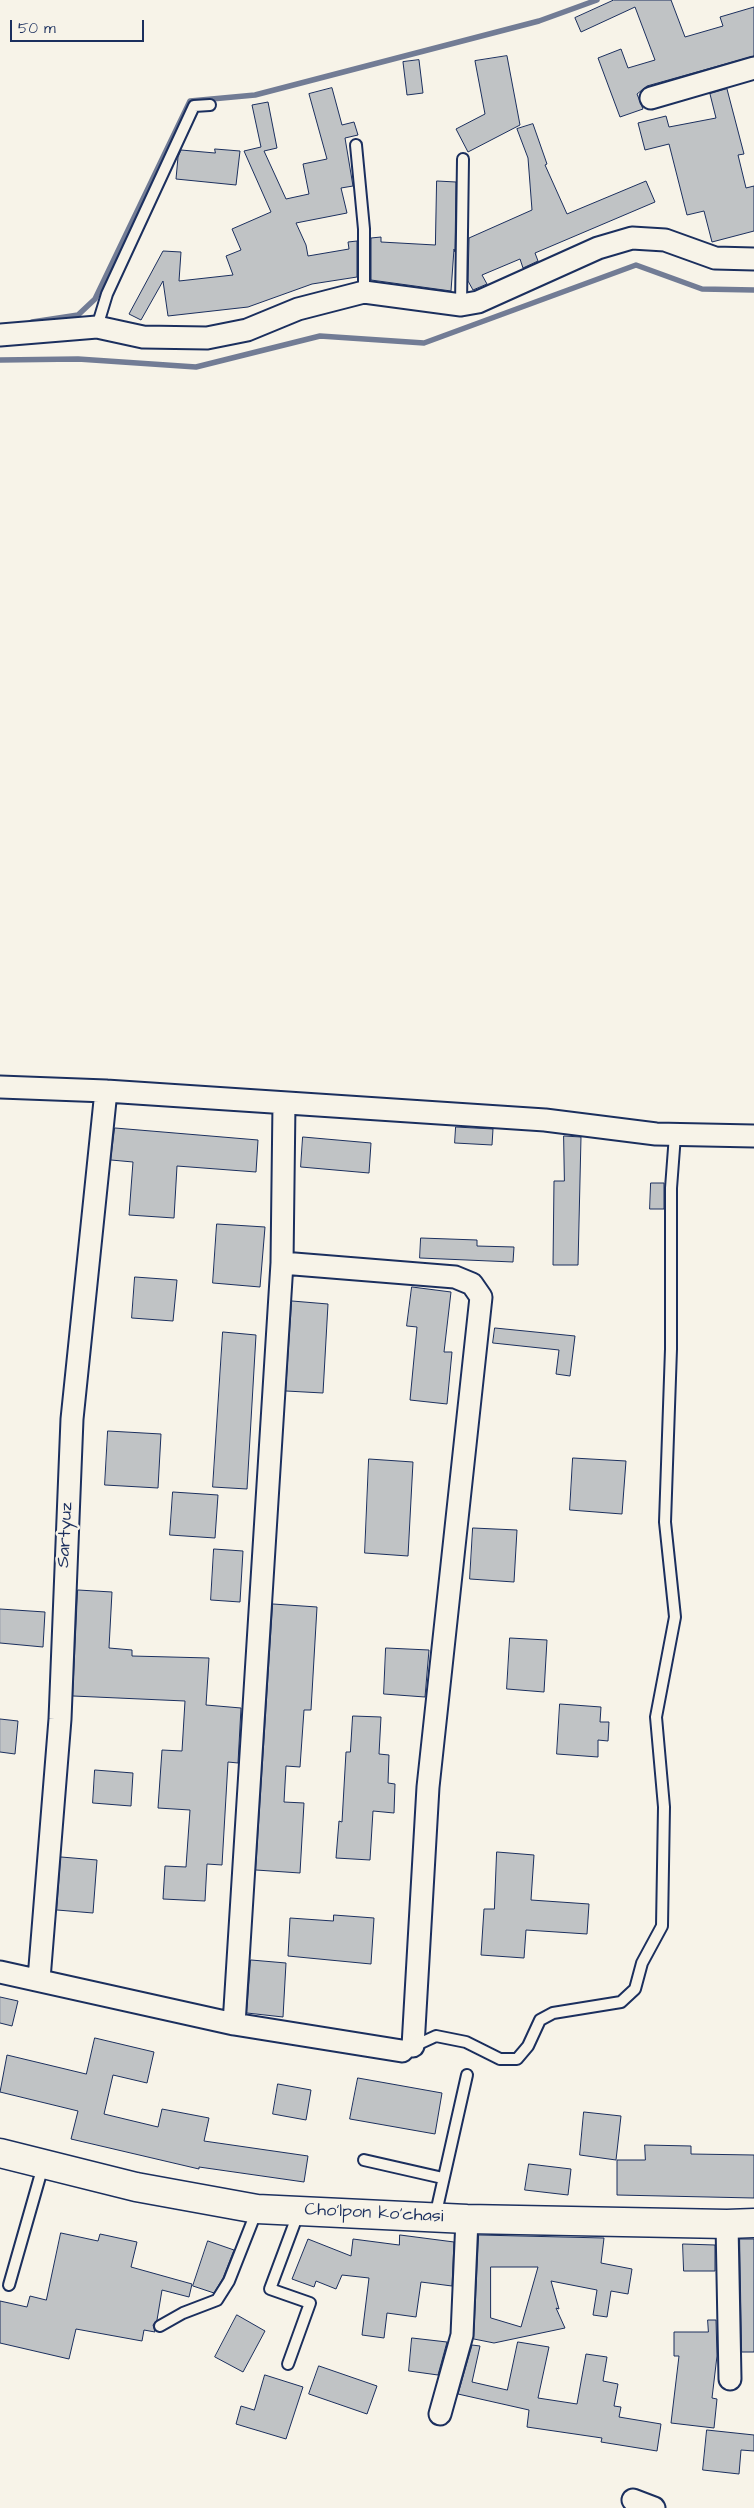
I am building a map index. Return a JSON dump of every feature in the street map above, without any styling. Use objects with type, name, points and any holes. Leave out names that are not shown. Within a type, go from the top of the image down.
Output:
[{"type":"main road","name":"Cho'lpon ko'chasi","points":[[0,2153],[136,2187],[257,2209],[467,2219],[754,2223]]},
{"type":"street","points":[[651,98],[754,68]]},
{"type":"street","points":[[0,335],[97,327],[143,337],[207,338],[247,330],[298,308],[364,292],[462,305],[486,299],[598,248],[632,238],[666,240],[714,258],[754,259]]},
{"type":"street","points":[[0,1087],[106,1091],[545,1120],[675,1135],[754,1136]]},
{"type":"street","name":"Sartyuz","points":[[38,1979],[60,1719],[72,1420],[106,1091]]},
{"type":"street","points":[[234,2024],[282,1263],[284,1102]]},
{"type":"street","points":[[0,1972],[234,2024],[408,2048],[428,1786],[481,1297],[472,1284],[455,1277],[282,1263]]},
{"type":"street","points":[[440,2414],[462,2335],[467,2219]]},
{"type":"street","points":[[727,2224],[730,2379]]},
{"type":"street","points":[[633,2500],[654,2508]]},
{"type":"lane","points":[[97,327],[107,294],[194,106],[210,105]]},
{"type":"lane","points":[[356,145],[364,229],[364,292]]},
{"type":"lane","points":[[462,305],[463,159]]},
{"type":"lane","points":[[408,2048],[436,2036],[466,2042],[500,2059],[518,2059],[528,2046],[540,2020],[553,2013],[620,2002],[635,1989],[642,1963],[662,1926],[664,1807],[656,1717],[675,1617],[665,1522],[672,1349],[671,1188],[675,1135]]},
{"type":"lane","points":[[434,2218],[467,2075]]},
{"type":"lane","points":[[364,2160],[443,2178]]},
{"type":"lane","points":[[9,2285],[44,2165]]},
{"type":"lane","points":[[160,2326],[183,2313],[217,2300],[229,2281],[257,2209]]},
{"type":"lane","points":[[288,2364],[310,2304],[270,2289],[299,2210]]},
{"type":"building","points":[[614,0],[671,0],[685,37],[723,26],[720,17],[754,7],[754,56],[647,86],[637,94],[643,109],[620,117],[598,58],[621,49],[628,68],[655,60],[635,7],[581,32],[575,18]]},
{"type":"building","points":[[507,56],[520,125],[468,152],[456,129],[485,114],[475,61]]},
{"type":"building","points":[[419,60],[423,93],[407,95],[403,62]]},
{"type":"building","points":[[332,88],[342,125],[354,122],[358,135],[345,138],[353,186],[341,188],[347,213],[296,223],[306,245],[308,256],[349,249],[348,242],[357,241],[357,277],[312,284],[248,307],[168,316],[163,281],[141,320],[129,314],[163,251],[181,252],[179,281],[233,275],[226,256],[241,250],[232,229],[271,212],[244,151],[261,147],[252,105],[268,102],[277,148],[264,151],[286,199],[309,194],[303,164],[327,159],[309,94]]},
{"type":"building","points":[[727,89],[744,154],[738,155],[746,188],[754,186],[754,231],[712,242],[704,211],[687,215],[669,144],[645,150],[638,123],[666,116],[669,127],[716,118],[710,94]]},
{"type":"building","points":[[533,124],[547,164],[545,165],[567,214],[646,181],[655,202],[535,253],[538,261],[523,268],[520,259],[482,275],[487,284],[473,290],[468,281],[469,238],[532,210],[528,158],[517,129]]},
{"type":"building","points":[[215,149],[240,151],[236,185],[176,179],[178,157],[181,150],[215,153]]},
{"type":"building","points":[[437,181],[456,182],[455,252],[454,249],[451,291],[371,280],[371,238],[381,237],[381,242],[435,245]]},
{"type":"building","points":[[456,1127],[493,1129],[492,1145],[455,1143]]},
{"type":"building","points":[[115,1128],[258,1140],[256,1172],[177,1166],[174,1218],[129,1215],[133,1162],[111,1160]]},
{"type":"building","points":[[564,1136],[581,1137],[578,1265],[553,1265],[554,1181],[564,1181]]},
{"type":"building","points":[[303,1137],[371,1143],[369,1173],[301,1167]]},
{"type":"building","points":[[651,1183],[664,1183],[664,1209],[650,1209]]},
{"type":"building","points":[[217,1224],[265,1227],[260,1287],[213,1283]]},
{"type":"building","points":[[421,1238],[477,1240],[477,1246],[514,1247],[513,1262],[420,1258]]},
{"type":"building","points":[[135,1277],[177,1280],[173,1321],[132,1318]]},
{"type":"building","points":[[412,1287],[451,1292],[444,1352],[452,1352],[447,1404],[410,1400],[417,1327],[407,1326]]},
{"type":"building","points":[[292,1301],[328,1304],[323,1393],[286,1391]]},
{"type":"building","points":[[495,1328],[575,1336],[570,1376],[556,1374],[559,1350],[493,1343]]},
{"type":"building","points":[[223,1332],[256,1335],[247,1489],[213,1487]]},
{"type":"building","points":[[108,1431],[161,1434],[158,1488],[105,1485]]},
{"type":"building","points":[[573,1458],[626,1461],[622,1514],[570,1510]]},
{"type":"building","points":[[369,1459],[413,1462],[408,1556],[365,1553]]},
{"type":"building","points":[[173,1492],[218,1495],[215,1538],[170,1535]]},
{"type":"building","points":[[473,1528],[517,1530],[514,1582],[470,1579]]},
{"type":"building","points":[[214,1549],[243,1551],[240,1602],[211,1600]]},
{"type":"building","points":[[78,1590],[112,1592],[109,1648],[132,1650],[132,1656],[209,1658],[206,1705],[241,1708],[238,1763],[228,1762],[222,1865],[207,1864],[205,1901],[163,1899],[165,1866],[186,1867],[190,1810],[158,1808],[162,1750],[182,1751],[185,1701],[73,1696]]},
{"type":"building","points":[[273,1604],[317,1607],[311,1710],[304,1710],[300,1767],[286,1766],[284,1802],[304,1803],[300,1873],[256,1870]]},
{"type":"building","points":[[0,1609],[45,1612],[43,1647],[0,1643]]},
{"type":"building","points":[[510,1638],[547,1640],[544,1692],[507,1689]]},
{"type":"building","points":[[386,1648],[429,1650],[425,1697],[384,1694]]},
{"type":"building","points":[[560,1704],[601,1707],[600,1722],[609,1722],[608,1741],[598,1740],[598,1757],[557,1754]]},
{"type":"building","points":[[353,1716],[381,1717],[379,1754],[389,1755],[388,1783],[395,1784],[394,1813],[373,1811],[370,1860],[336,1858],[339,1821],[342,1822],[346,1752],[350,1752]]},
{"type":"building","points":[[0,1719],[18,1721],[15,1754],[0,1752]]},
{"type":"building","points":[[95,1770],[133,1773],[131,1806],[93,1803]]},
{"type":"building","points":[[497,1852],[534,1855],[531,1900],[589,1904],[587,1934],[526,1930],[524,1958],[481,1955],[484,1909],[494,1909]]},
{"type":"building","points":[[61,1857],[97,1860],[93,1913],[57,1910]]},
{"type":"building","points":[[334,1915],[374,1918],[371,1964],[288,1956],[290,1918],[333,1921]]},
{"type":"building","points":[[251,1960],[286,1963],[283,2017],[247,2013]]},
{"type":"building","points":[[0,1997],[18,2001],[12,2026],[0,2023]]},
{"type":"building","points":[[95,2038],[154,2052],[147,2083],[113,2075],[104,2114],[158,2127],[162,2109],[209,2118],[204,2141],[308,2156],[304,2182],[199,2167],[199,2169],[71,2139],[78,2111],[0,2092],[7,2055],[86,2074]]},
{"type":"building","points":[[358,2078],[442,2093],[435,2134],[350,2119]]},
{"type":"building","points":[[278,2084],[311,2090],[306,2120],[273,2114]]},
{"type":"building","points":[[584,2112],[621,2116],[616,2160],[580,2155]]},
{"type":"building","points":[[645,2145],[691,2146],[691,2154],[754,2155],[754,2198],[617,2195],[617,2160],[645,2160]]},
{"type":"building","points":[[529,2164],[571,2169],[568,2195],[525,2190]]},
{"type":"building","points":[[61,2233],[98,2241],[100,2234],[137,2242],[131,2267],[192,2284],[189,2297],[162,2290],[157,2320],[153,2325],[155,2332],[144,2330],[142,2341],[76,2329],[69,2359],[0,2343],[0,2301],[27,2307],[30,2296],[46,2300]]},
{"type":"building","points":[[400,2235],[454,2242],[452,2286],[421,2282],[416,2317],[387,2313],[384,2338],[362,2335],[369,2278],[342,2275],[336,2289],[316,2281],[314,2287],[292,2279],[308,2239],[351,2256],[353,2239],[399,2245]]},
{"type":"building","points":[[479,2235],[604,2238],[601,2263],[632,2269],[628,2294],[611,2291],[607,2317],[593,2315],[597,2290],[551,2281],[559,2309],[556,2308],[565,2328],[494,2343],[474,2339]],"holes":[[[491,2267],[538,2267],[521,2327],[491,2318]]]},
{"type":"building","points":[[740,2239],[754,2239],[754,2352],[742,2352]]},
{"type":"building","points":[[208,2241],[234,2250],[223,2278],[214,2293],[193,2286]]},
{"type":"building","points":[[683,2244],[715,2245],[715,2271],[684,2271]]},
{"type":"building","points":[[237,2315],[265,2331],[243,2372],[215,2357]]},
{"type":"building","points":[[708,2320],[716,2320],[717,2356],[712,2398],[717,2399],[714,2428],[671,2423],[679,2356],[674,2356],[674,2332],[708,2332]]},
{"type":"building","points":[[412,2338],[447,2342],[438,2375],[409,2371]]},
{"type":"building","points":[[518,2342],[549,2347],[538,2398],[577,2404],[586,2354],[607,2357],[603,2381],[618,2384],[614,2406],[621,2407],[619,2417],[661,2424],[657,2451],[601,2442],[602,2438],[527,2427],[529,2410],[458,2394],[472,2345],[480,2346],[472,2382],[507,2390]]},
{"type":"building","points":[[319,2366],[377,2386],[367,2414],[309,2394]]},
{"type":"building","points":[[265,2375],[303,2387],[286,2439],[236,2424],[241,2406],[254,2410]]},
{"type":"building","points":[[707,2430],[754,2435],[754,2451],[741,2450],[739,2474],[703,2470]]},
{"type":"waterway","points":[[32,322],[78,315],[95,299],[190,101],[255,95],[539,21],[597,0]]},
{"type":"waterway","points":[[0,360],[78,359],[196,367],[320,336],[424,343],[636,265],[702,289],[754,290]]}]
